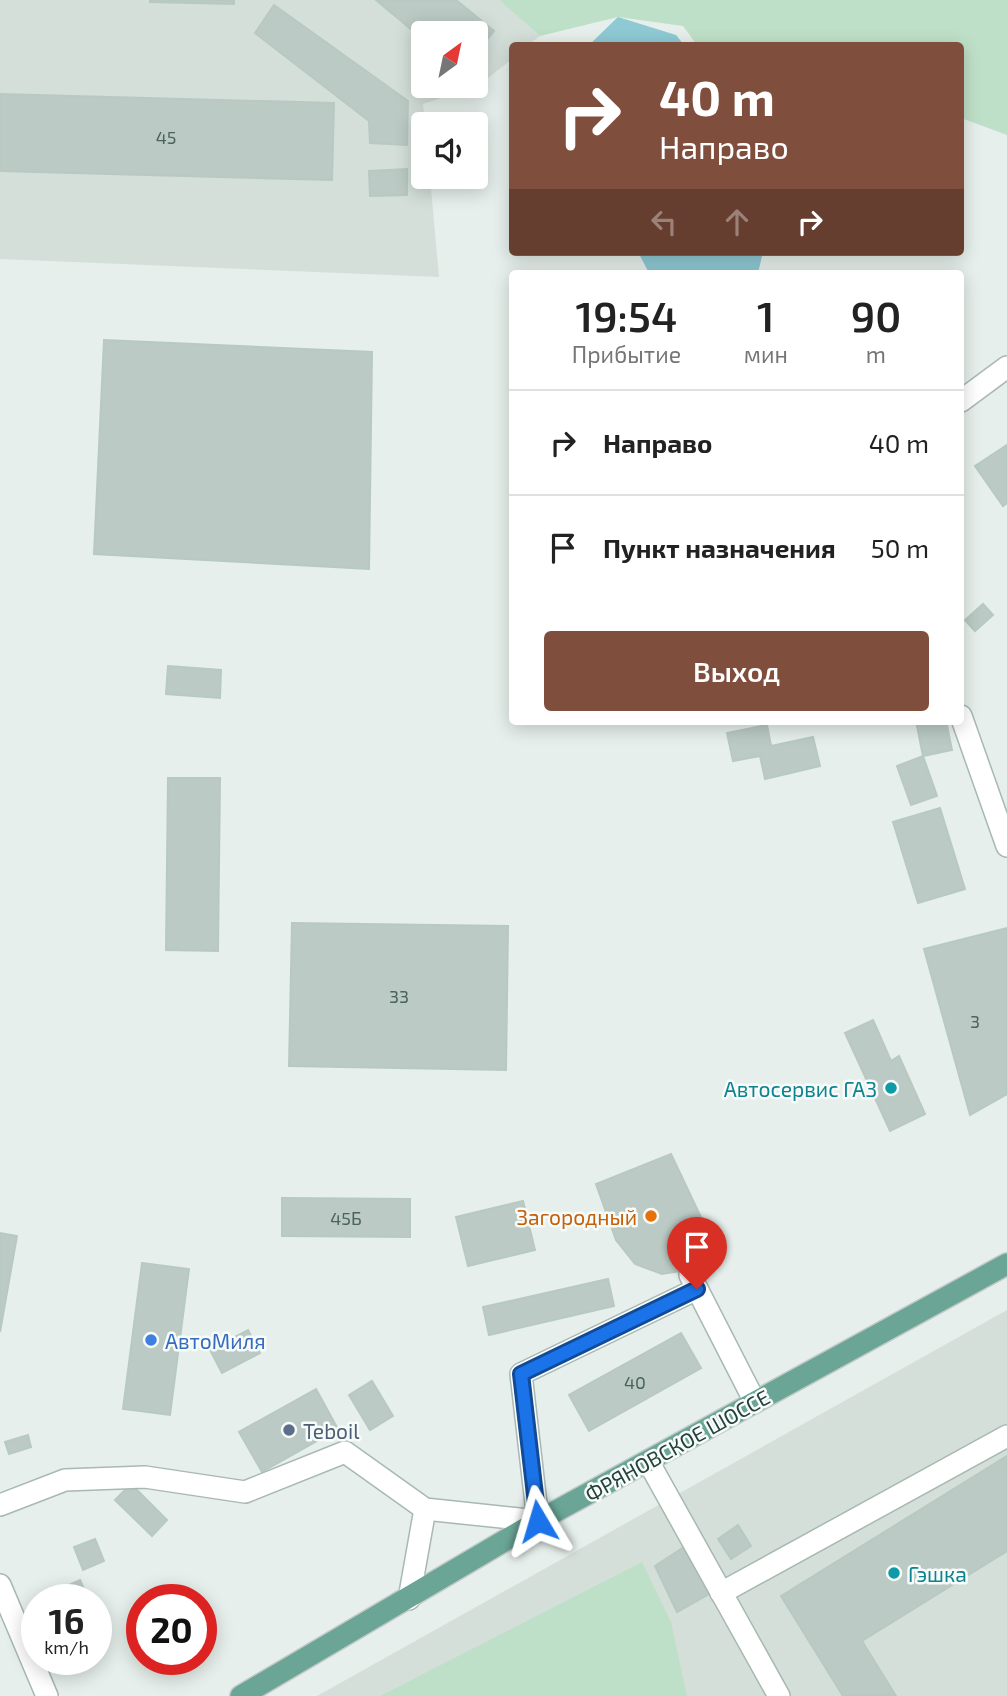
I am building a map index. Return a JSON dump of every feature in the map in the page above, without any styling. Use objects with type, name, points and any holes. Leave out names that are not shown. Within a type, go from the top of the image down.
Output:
[{"type":"main road","name":"ФРЯНОВСКОЕ ШОССЕ","points":[[241,1696],[538,1521],[1007,1264]]},
{"type":"street","points":[[964,399],[1007,368]]},
{"type":"street","points":[[964,724],[1007,846]]},
{"type":"street","points":[[0,1505],[65,1480],[145,1477],[245,1492],[345,1452],[425,1509],[538,1521],[521,1374],[693,1282],[755,1402]]},
{"type":"street","points":[[721,1593],[1007,1436]]},
{"type":"street","points":[[648,1461],[779,1696]]},
{"type":"street","points":[[409,1599],[425,1509]]},
{"type":"street","points":[[0,1585],[47,1696]]},
{"type":"shaded area","points":[[0,0],[499,0],[540,36],[532,42],[509,42],[509,61],[488,78],[488,21],[411,21],[411,98],[441,98],[423,104],[424,112],[411,112],[411,189],[431,189],[439,277],[0,259]]},
{"type":"shaded area","points":[[1007,1310],[1007,1696],[317,1696]]},
{"type":"green space","points":[[499,0],[1007,0],[1007,135],[964,119],[964,42],[695,42],[683,26],[618,17],[540,36]]},
{"type":"green space","points":[[642,1562],[671,1622],[687,1696],[380,1696]]},
{"type":"water","points":[[618,17],[676,35],[682,42],[592,42]]},
{"type":"water","points":[[640,256],[762,256],[759,270],[647,270]]},
{"type":"building","points":[[234,0],[234,4],[150,2]]},
{"type":"building","points":[[376,0],[456,0],[482,21],[411,21],[411,29]]},
{"type":"building","points":[[274,5],[408,101],[407,145],[370,143],[369,121],[255,33]]},
{"type":"building","points":[[488,26],[494,31],[488,38]]},
{"type":"building","points":[[0,94],[334,103],[332,180],[0,171]]},
{"type":"building","points":[[407,169],[407,195],[370,196],[369,171]]},
{"type":"building","points":[[104,340],[372,352],[369,569],[94,554]]},
{"type":"building","points":[[1007,445],[1007,503],[1003,506],[975,466]]},
{"type":"building","points":[[983,604],[993,615],[975,631],[965,620]]},
{"type":"building","points":[[168,666],[221,670],[220,698],[166,694]]},
{"type":"building","points":[[767,725],[771,746],[813,737],[820,766],[765,779],[760,756],[733,761],[727,733]]},
{"type":"building","points":[[917,725],[947,725],[952,750],[923,756]]},
{"type":"building","points":[[923,756],[937,796],[911,805],[897,766]]},
{"type":"building","points":[[168,778],[220,778],[218,951],[166,950]]},
{"type":"building","points":[[940,808],[965,889],[918,903],[893,822]]},
{"type":"building","points":[[292,923],[508,926],[506,1070],[289,1066]]},
{"type":"building","points":[[1007,928],[1007,1094],[970,1115],[924,949]]},
{"type":"building","name":"Автосервис ГАЗ","points":[[873,1020],[891,1061],[899,1056],[925,1114],[890,1131],[845,1033]]},
{"type":"building","points":[[671,1154],[709,1234],[704,1254],[686,1270],[662,1274],[635,1264],[616,1240],[596,1184]]},
{"type":"building","points":[[282,1198],[410,1199],[410,1237],[282,1236]]},
{"type":"building","points":[[523,1201],[535,1250],[468,1266],[456,1217]]},
{"type":"building","points":[[0,1233],[17,1236],[0,1332]]},
{"type":"building","points":[[142,1263],[189,1269],[170,1415],[123,1409]]},
{"type":"building","points":[[608,1279],[614,1306],[489,1335],[483,1307]]},
{"type":"building","points":[[248,1330],[260,1353],[222,1373],[210,1350]]},
{"type":"building","points":[[681,1333],[701,1368],[589,1431],[569,1395]]},
{"type":"building","points":[[372,1381],[393,1416],[370,1430],[349,1395]]},
{"type":"building","name":"Teboil","points":[[316,1389],[338,1429],[262,1472],[239,1432]]},
{"type":"building","points":[[28,1435],[31,1447],[9,1454],[5,1442]]},
{"type":"building","name":"Гэшка","points":[[1007,1456],[1007,1551],[862,1641],[896,1696],[843,1696],[781,1596]]},
{"type":"building","points":[[131,1484],[167,1520],[152,1536],[115,1500]]},
{"type":"building","points":[[738,1525],[751,1546],[731,1559],[718,1539]]},
{"type":"building","points":[[95,1539],[104,1561],[83,1570],[74,1547]]},
{"type":"building","points":[[684,1547],[709,1594],[677,1612],[655,1566]]},
{"type":"place","name":"Автосервис ГАЗ","points":[[891,1088]]},
{"type":"place","name":"Загородный","points":[[651,1216]]},
{"type":"place","name":"АвтоМиля","points":[[151,1340]]},
{"type":"place","name":"Teboil","points":[[289,1430]]},
{"type":"place","name":"Гэшка","points":[[894,1573]]},
{"type":"route","points":[[538,1521],[521,1374],[697,1289]]}]
